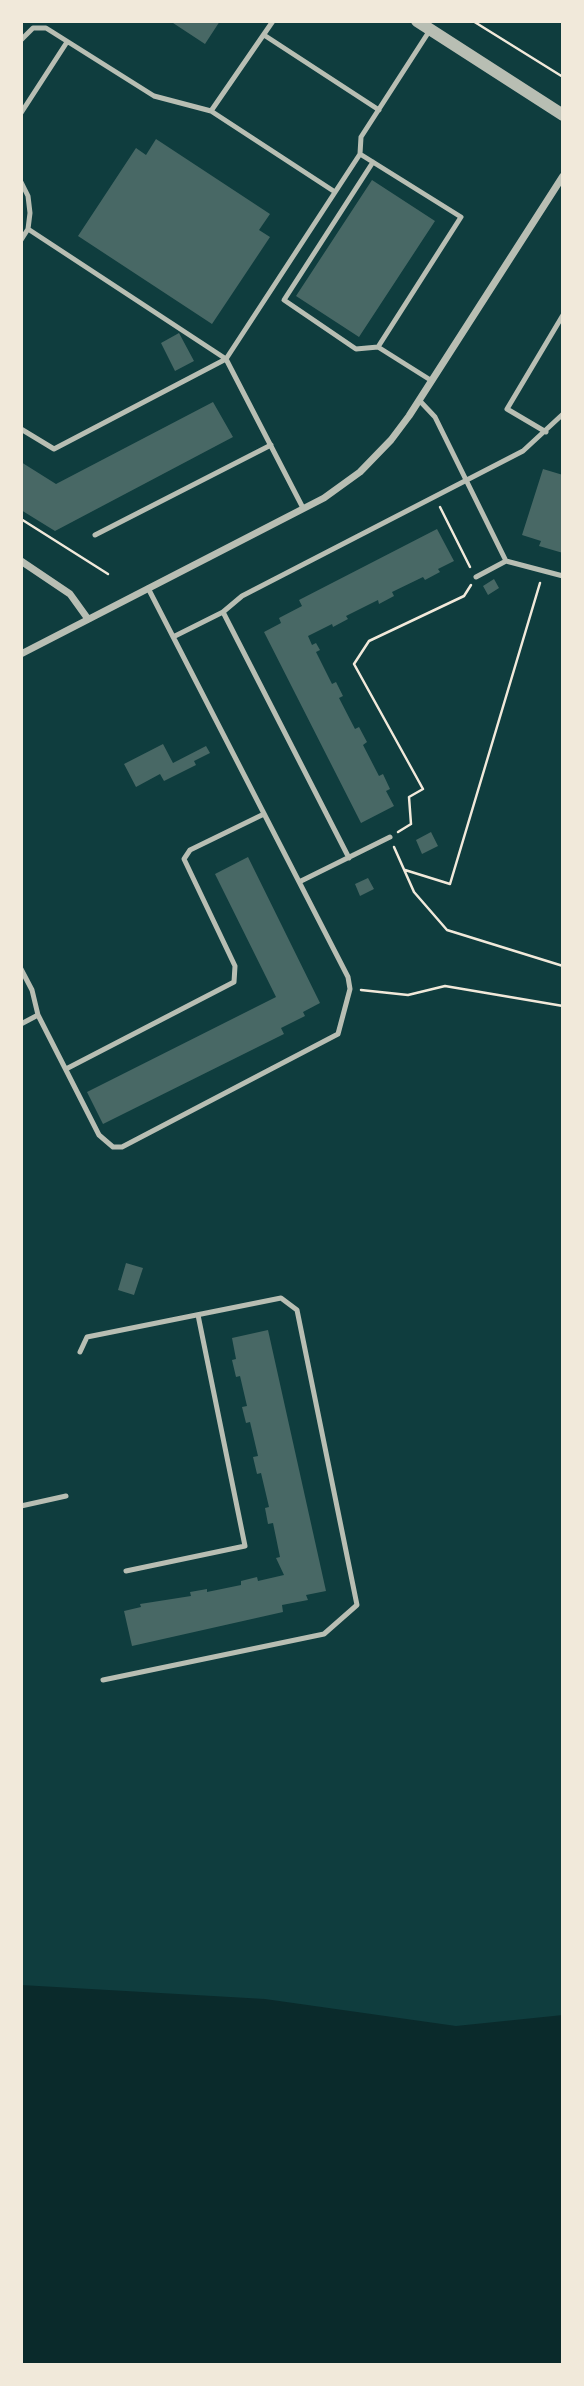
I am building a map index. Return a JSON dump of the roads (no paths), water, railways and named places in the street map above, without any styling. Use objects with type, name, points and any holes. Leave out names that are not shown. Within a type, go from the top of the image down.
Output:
[{"type":"street","points":[[417,21],[563,115]]},
{"type":"street","points":[[21,654],[341,487],[376,457],[432,381],[563,176]]},
{"type":"street","points":[[21,561],[70,594],[88,619]]},
{"type":"lane","points":[[211,111],[273,21]]},
{"type":"lane","points":[[21,40],[26,32],[39,27],[154,96],[211,111],[335,192]]},
{"type":"lane","points":[[21,429],[54,449],[226,359],[360,154],[361,137],[430,30]]},
{"type":"lane","points":[[264,35],[379,110]]},
{"type":"lane","points":[[22,111],[67,42]]},
{"type":"lane","points":[[360,154],[461,217],[378,347]]},
{"type":"lane","points":[[373,162],[284,300],[356,349],[378,347],[432,381]]},
{"type":"lane","points":[[21,182],[28,196],[27,229],[21,240]]},
{"type":"lane","points":[[27,229],[226,359],[303,508]]},
{"type":"lane","points":[[546,432],[507,409],[563,315]]},
{"type":"lane","points":[[419,400],[435,417],[506,561]]},
{"type":"lane","points":[[173,636],[223,612],[242,596],[523,451],[563,414]]},
{"type":"lane","points":[[95,535],[271,445]]},
{"type":"lane","points":[[475,577],[506,561],[563,576]]},
{"type":"lane","points":[[21,969],[32,990],[38,1015],[99,1135],[113,1147],[122,1147],[336,1037],[350,989],[348,977],[148,588]]},
{"type":"lane","points":[[223,612],[349,858]]},
{"type":"lane","points":[[66,1069],[234,982],[235,966],[184,859],[190,850],[264,814]]},
{"type":"lane","points":[[299,883],[390,837]]},
{"type":"lane","points":[[21,1024],[38,1015]]},
{"type":"lane","points":[[80,1352],[87,1337],[281,1298],[297,1310],[357,1605],[324,1634],[103,1680]]},
{"type":"lane","points":[[126,1572],[245,1546],[198,1315]]},
{"type":"lane","points":[[21,1506],[66,1496]]},
{"type":"water","points":[[21,1985],[265,1999],[456,2026],[563,2015],[563,2365],[21,2365]]}]
